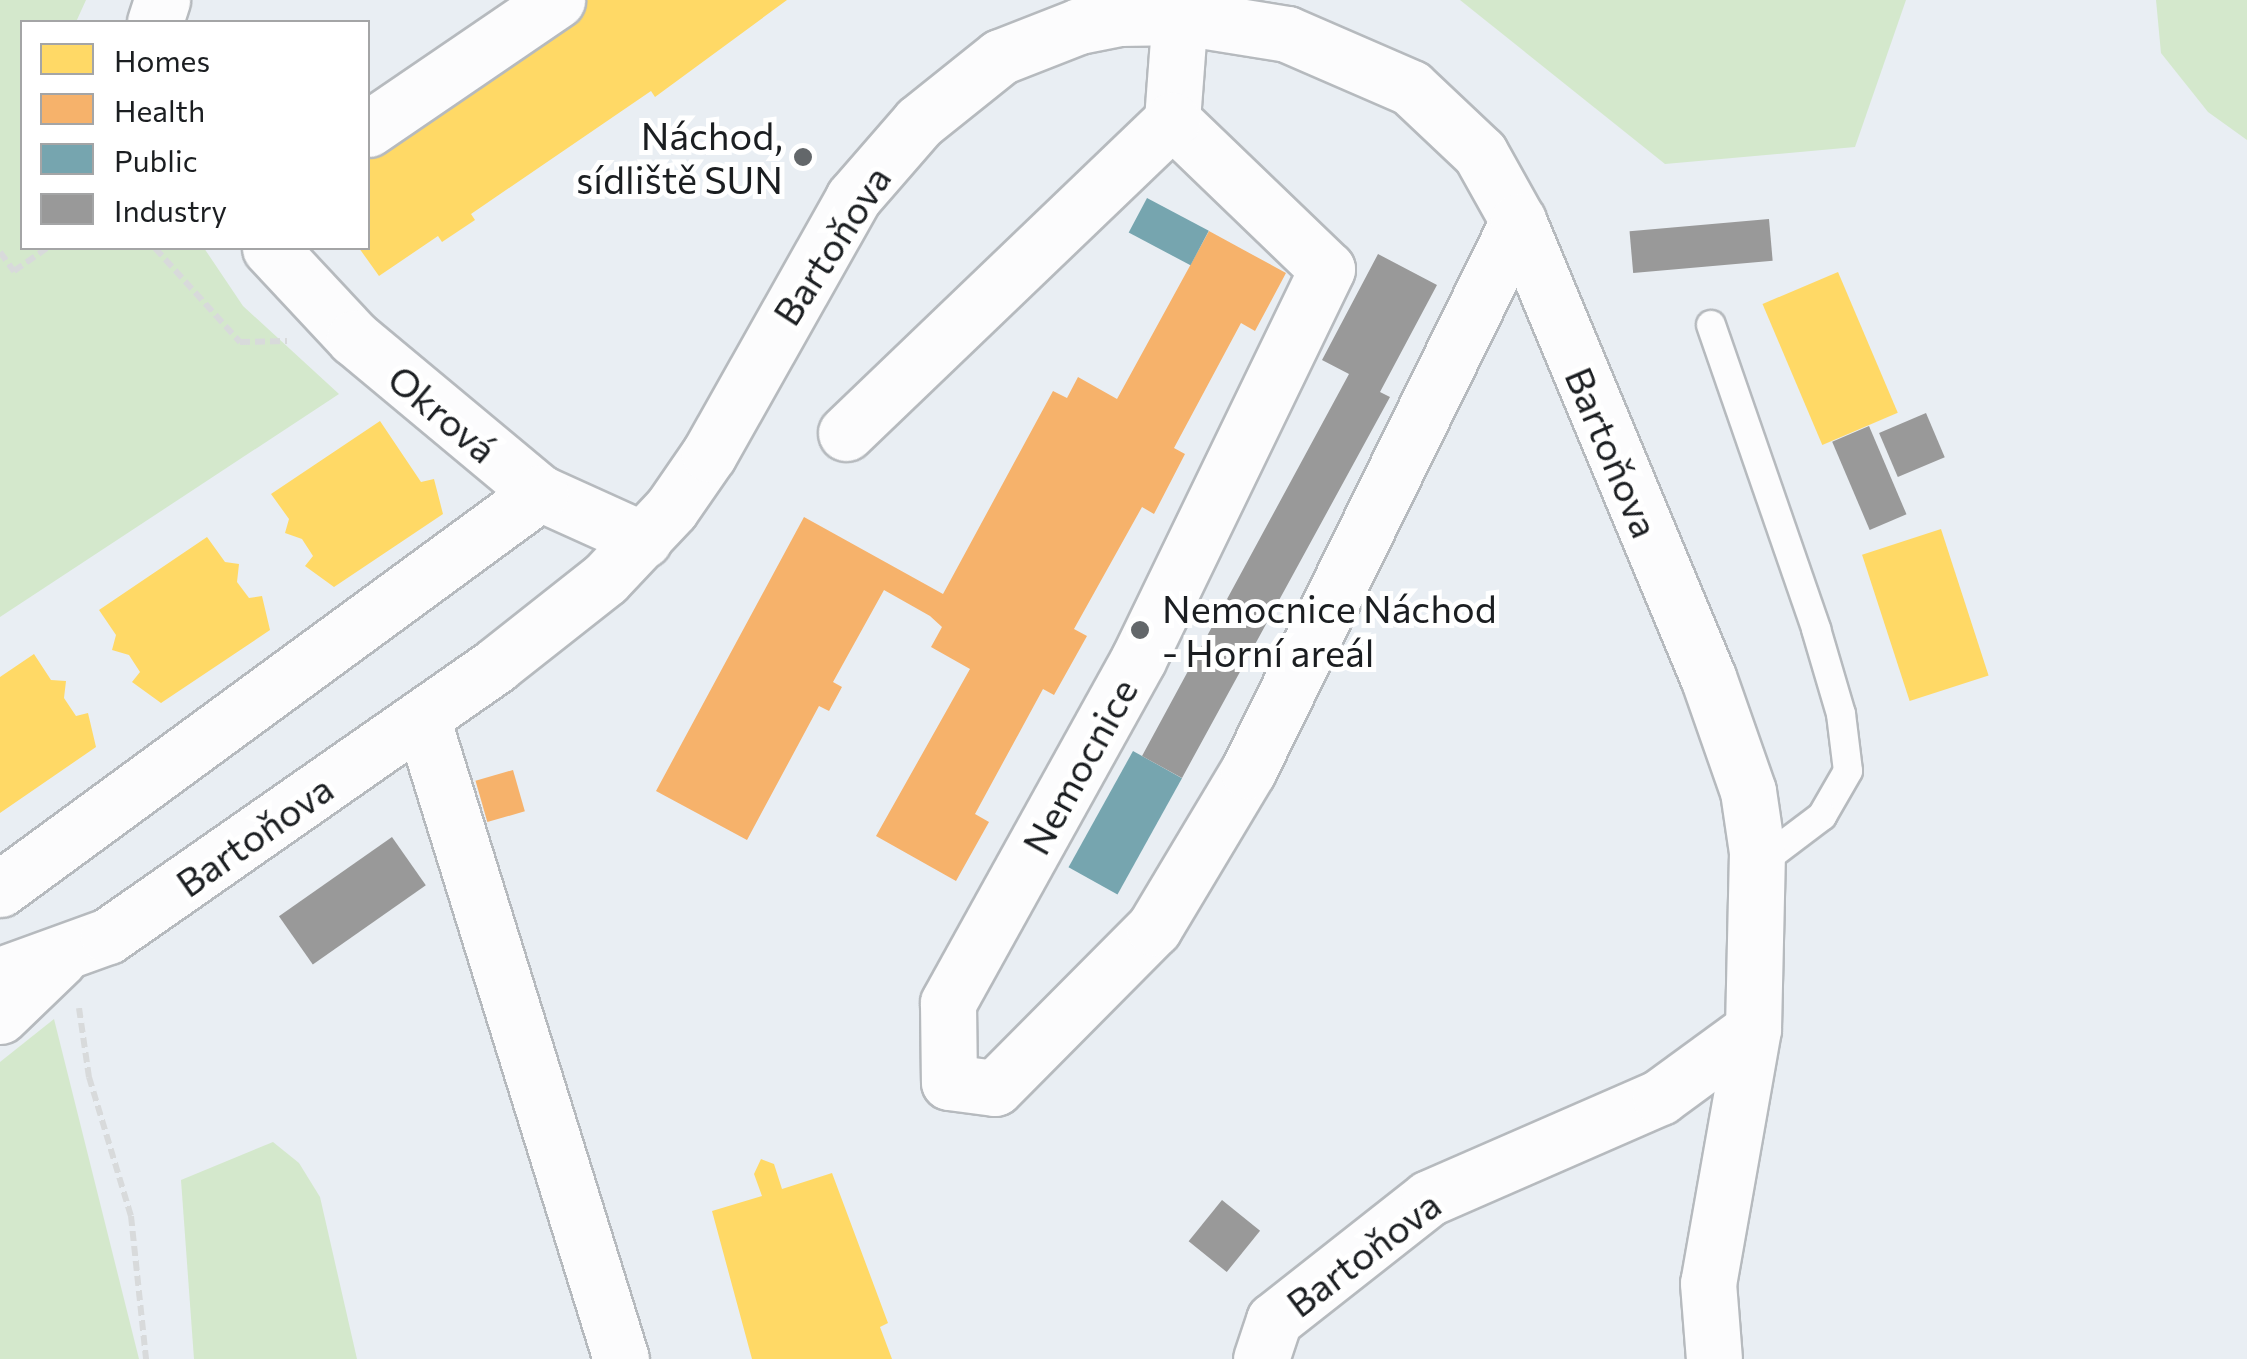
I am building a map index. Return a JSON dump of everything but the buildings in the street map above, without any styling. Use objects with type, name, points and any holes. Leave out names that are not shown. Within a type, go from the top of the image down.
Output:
[{"type":"street","points":[[370,129],[557,0]]},
{"type":"street","points":[[846,433],[1172,120],[1181,8]]},
{"type":"street","name":"Bartoňova","points":[[0,975],[60,958],[174,892],[563,614],[644,540],[708,454],[820,248],[919,122],[1023,46],[1078,26],[1181,8],[1287,34],[1410,88],[1471,142],[1518,222],[1715,695],[1748,791],[1756,866],[1754,1029],[1708,1283],[1714,1359]]},
{"type":"street","name":"Nemocnice","points":[[1172,120],[1327,270],[1138,660],[948,1003],[949,1082],[995,1088],[1154,928],[1248,771],[1518,222]]},
{"type":"street","name":"Okrová","points":[[272,250],[354,338],[540,494],[644,540]]},
{"type":"street","points":[[0,889],[540,494]]},
{"type":"street","points":[[422,718],[621,1359]]},
{"type":"street","points":[[0,1016],[60,958]]},
{"type":"street","name":"Bartoňova","points":[[1262,1359],[1274,1320],[1428,1198],[1660,1098],[1754,1029]]},
{"type":"lane","points":[[1711,326],[1816,629],[1841,714],[1848,771],[1822,816],[1756,866]]},
{"type":"path","points":[[0,252],[14,271],[44,250]]},
{"type":"path","points":[[157,250],[240,342],[354,338]]},
{"type":"path","points":[[60,958],[82,1016],[89,1078],[131,1216],[146,1359]]},
{"type":"green space","points":[[0,0],[86,0],[77,20],[20,20],[20,250],[205,250],[243,306],[339,394],[0,617]]},
{"type":"green space","points":[[1460,0],[1906,0],[1855,147],[1665,164]]},
{"type":"green space","points":[[2156,0],[2247,0],[2247,140],[2208,112],[2161,53]]},
{"type":"green space","points":[[54,1019],[139,1359],[0,1359],[0,1062]]},
{"type":"green space","points":[[273,1142],[299,1163],[320,1197],[357,1359],[194,1359],[181,1180]]},
{"type":"place","name":"Náchod, sídliště SUN","points":[[803,157]]},
{"type":"place","name":"Nemocnice Náchod - Horní areál","points":[[1140,630]]}]
